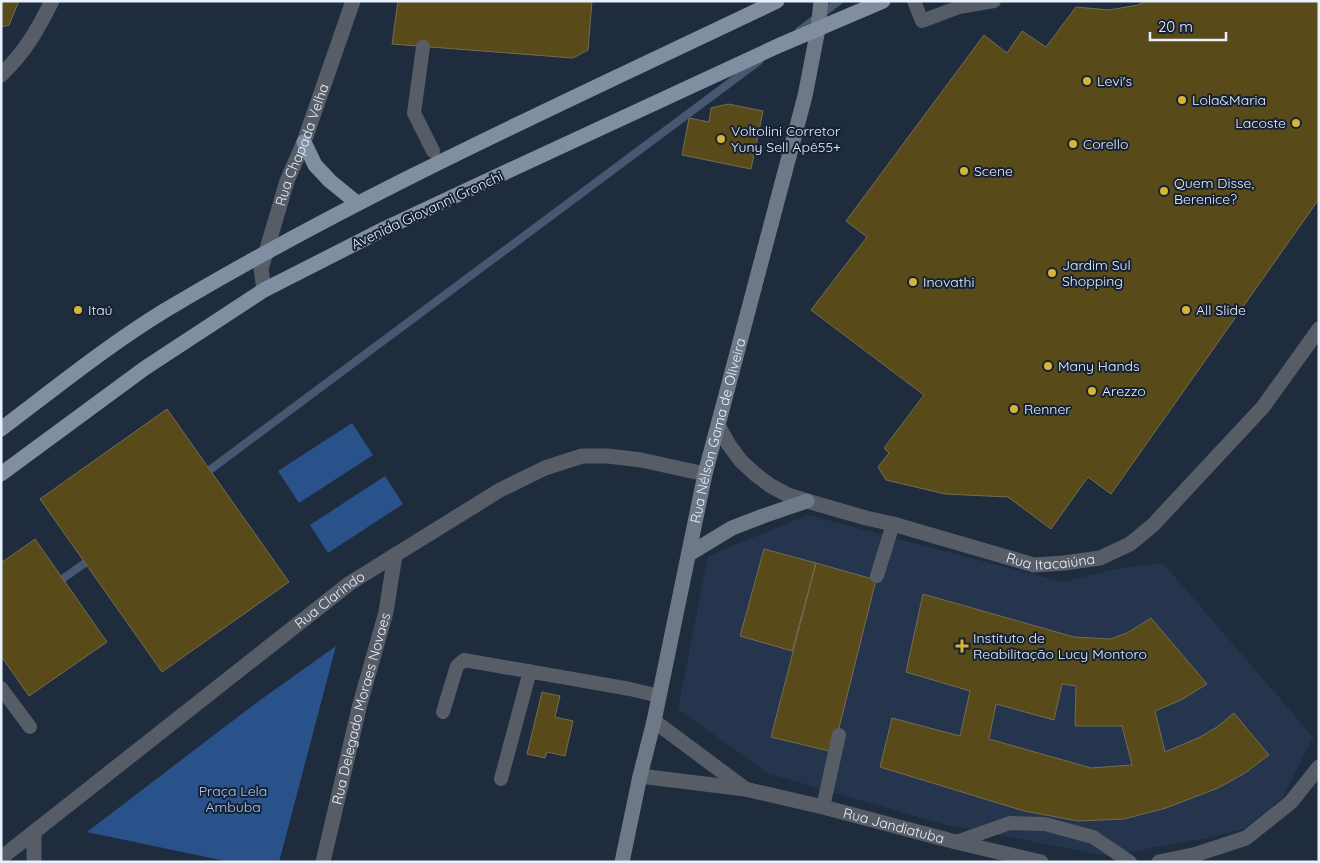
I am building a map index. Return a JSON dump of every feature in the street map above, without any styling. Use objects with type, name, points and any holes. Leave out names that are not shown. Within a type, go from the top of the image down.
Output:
[{"type":"main road","points":[[1,429],[84,366],[162,312],[266,253],[358,203],[499,133],[777,1]]},
{"type":"main road","name":"Rua Nélson Gama de Oliveira","points":[[622,862],[640,776],[654,722],[705,474],[805,96],[818,29],[821,1]]},
{"type":"main road","name":"Avenida Giovanni Gronchi","points":[[1,474],[145,368],[264,290],[384,229],[818,29],[883,1]]},
{"type":"main road","points":[[304,142],[315,165],[330,181],[358,203]]},
{"type":"main road","points":[[689,554],[740,525],[807,502]]},
{"type":"street","points":[[1,75],[15,62],[34,37],[52,1]]},
{"type":"street","name":"Rua Chapada Velha","points":[[264,290],[261,269],[287,181],[304,142],[353,1]]},
{"type":"street","name":"Rua Itacaiúna","points":[[718,427],[741,461],[755,474],[771,486],[807,502],[893,524],[1034,565],[1100,558],[1130,544],[1153,525],[1263,407],[1319,329]]},
{"type":"street","name":"Rua Clarindo","points":[[1,858],[350,583],[500,490],[545,468],[582,456],[625,458],[705,474]]},
{"type":"street","name":"Rua Delegado Moraes Novaes","points":[[323,862],[360,704],[386,612],[395,555]]},
{"type":"street","name":"Rua Jandiatuba","points":[[654,722],[745,789]]},
{"type":"street","points":[[1159,862],[1197,854],[1246,838],[1291,802],[1319,767]]},
{"type":"street","name":"Rua Jandiatuba","points":[[640,776],[745,789],[1041,862]]},
{"type":"street","points":[[34,833],[34,862]]},
{"type":"lane","points":[[914,1],[922,21],[958,7],[994,1]]},
{"type":"lane","points":[[423,47],[414,113],[433,151]]},
{"type":"lane","points":[[877,576],[893,524]]},
{"type":"lane","points":[[443,712],[458,666],[464,660],[659,696]]},
{"type":"lane","points":[[501,779],[530,671]]},
{"type":"lane","points":[[1,688],[30,727]]},
{"type":"lane","points":[[823,807],[838,735]]},
{"type":"lane","points":[[956,842],[1010,822],[1045,824],[1093,837],[1130,862]]},
{"type":"shaded area","name":"Instituto de Reabilitação Lucy Montoro","points":[[808,515],[1062,582],[1121,568],[1163,563],[1313,737],[1283,797],[1244,829],[1207,838],[1107,856],[942,824],[767,773],[678,709],[708,556]]},
{"type":"green space","points":[[352,423],[373,455],[299,503],[278,471]]},
{"type":"green space","points":[[385,476],[403,504],[328,553],[310,525]]},
{"type":"green space","name":"Praça Lela Ambuba","points":[[336,646],[279,862],[230,862],[87,832],[252,706]]},
{"type":"building","points":[[1,1],[19,1],[9,25],[1,27]]},
{"type":"building","points":[[398,1],[592,1],[588,50],[573,58],[392,44]]},
{"type":"building","name":"Jardim Sul Shopping","points":[[1146,1],[1319,1],[1319,199],[1111,494],[1088,477],[1051,529],[1008,497],[945,494],[886,480],[878,467],[889,453],[884,448],[924,395],[811,310],[867,237],[846,221],[984,35],[1007,53],[1022,31],[1046,47],[1076,7],[1109,10],[1138,5]]},
{"type":"building","name":"Voltolini Corretor Yuny Sell Apê55+","points":[[728,104],[763,111],[751,169],[682,155],[689,118],[709,122],[711,108]]},
{"type":"building","points":[[167,409],[289,582],[162,672],[40,499]]},
{"type":"building","points":[[35,539],[107,642],[29,696],[1,656],[1,563]]},
{"type":"building","points":[[764,549],[816,563],[792,651],[740,636]]},
{"type":"building","points":[[816,563],[876,580],[833,752],[771,737]]},
{"type":"building","points":[[923,594],[1074,637],[1110,639],[1127,633],[1151,618],[1207,684],[1181,700],[1155,711],[1165,752],[1200,737],[1217,727],[1234,713],[1269,755],[1245,773],[1218,788],[1166,808],[1124,819],[1078,821],[1024,811],[880,767],[892,718],[960,736],[970,691],[906,672]],"holes":[[[1062,684],[1076,686],[1075,726],[1122,726],[1132,765],[1091,768],[989,739],[996,704],[1054,720]]]},
{"type":"building","points":[[542,692],[560,696],[555,717],[573,721],[565,756],[547,752],[545,758],[527,754]]},
{"type":"waterway","points":[[799,31],[839,1]]},
{"type":"waterway","points":[[203,475],[759,61]]},
{"type":"waterway","points":[[54,585],[92,558]]},
{"type":"place","name":"Levi's","points":[[1087,81]]},
{"type":"place","name":"Lola&Maria","points":[[1182,100]]},
{"type":"place","name":"Lacoste","points":[[1296,123]]},
{"type":"place","name":"Voltolini Corretor Yuny Sell Apê55+","points":[[721,139]]},
{"type":"place","name":"Corello","points":[[1073,144]]},
{"type":"place","name":"Scene","points":[[964,171]]},
{"type":"place","name":"Quem Disse, Berenice?","points":[[1164,191]]},
{"type":"place","name":"Jardim Sul Shopping","points":[[1052,273]]},
{"type":"place","name":"Inovathi","points":[[913,282]]},
{"type":"place","name":"Itaú","points":[[78,310]]},
{"type":"place","name":"All Slide","points":[[1186,310]]},
{"type":"place","name":"Many Hands","points":[[1048,366]]},
{"type":"place","name":"Arezzo","points":[[1092,391]]},
{"type":"place","name":"Renner","points":[[1014,409]]},
{"type":"place","name":"Instituto de Reabilitação Lucy Montoro","points":[[962,646]]}]
